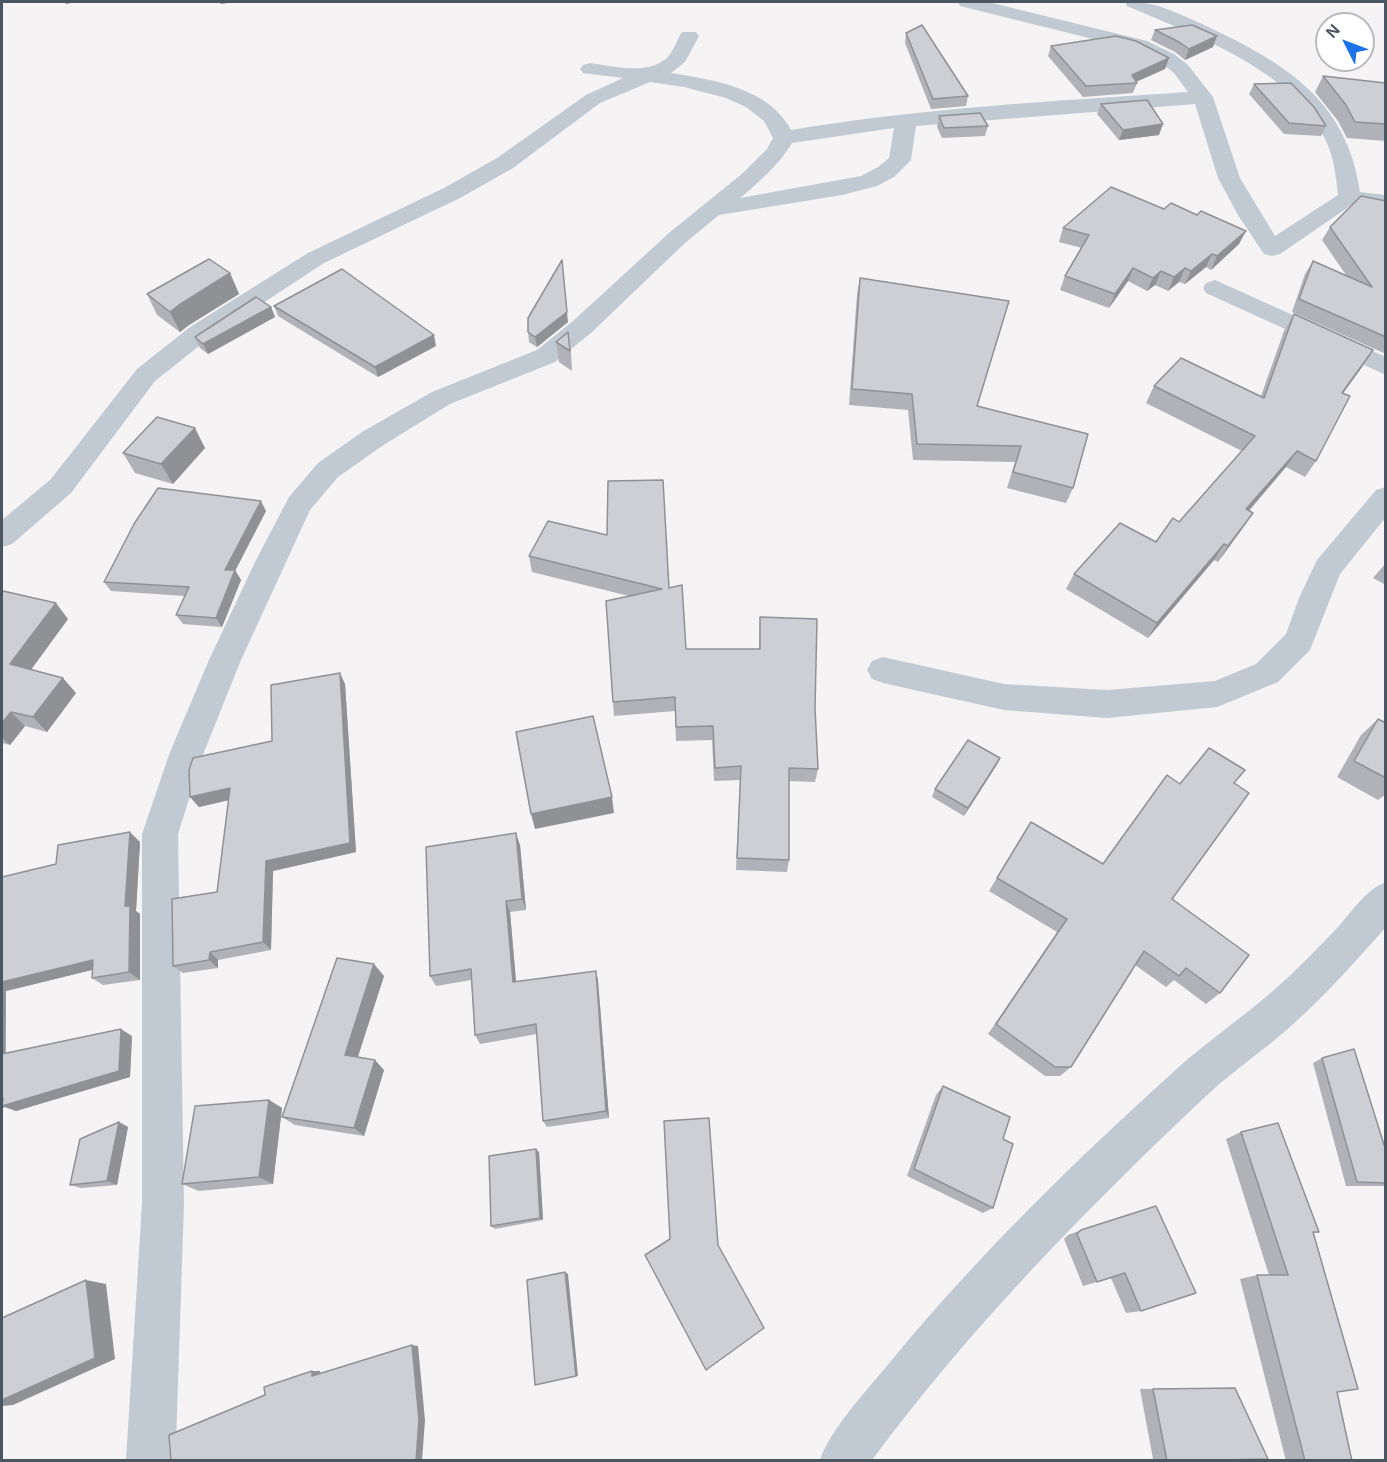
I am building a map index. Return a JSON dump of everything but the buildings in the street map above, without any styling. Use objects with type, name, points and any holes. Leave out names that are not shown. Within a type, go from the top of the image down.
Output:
[{"type":"street","points":[[967,2],[1140,45],[1167,58],[1205,57],[1282,78],[1315,83]]},
{"type":"street","points":[[1134,2],[1205,57]]},
{"type":"street","points":[[2,536],[61,486],[146,375],[199,333],[316,258],[452,193],[505,163],[593,99],[614,88],[648,76],[678,58],[689,36]]},
{"type":"street","points":[[1205,57],[1203,97],[1229,178],[1249,215],[1272,249],[1349,197],[1386,202]]},
{"type":"street","points":[[590,69],[648,76],[718,89],[755,104],[770,115],[784,138]]},
{"type":"street","points":[[1282,78],[1314,105],[1336,138],[1345,168],[1349,197]]},
{"type":"street","points":[[784,138],[866,124],[1002,111],[1203,97]]},
{"type":"street","points":[[716,209],[842,188],[868,181],[885,172],[900,160],[906,121]]},
{"type":"street","points":[[149,1461],[152,1442],[163,1204],[160,834],[187,752],[225,660],[299,504],[328,470],[372,439],[441,398],[546,356],[582,327],[676,238],[716,209],[776,152],[784,138]]},
{"type":"street","points":[[1215,288],[1386,367]]},
{"type":"street","points":[[883,670],[1004,697],[1107,704],[1217,694],[1267,673],[1299,641],[1314,598],[1328,568],[1386,497]]},
{"type":"street","points":[[843,1461],[888,1398],[962,1312],[1092,1175],[1197,1078],[1288,1003],[1362,928],[1386,899]]}]
